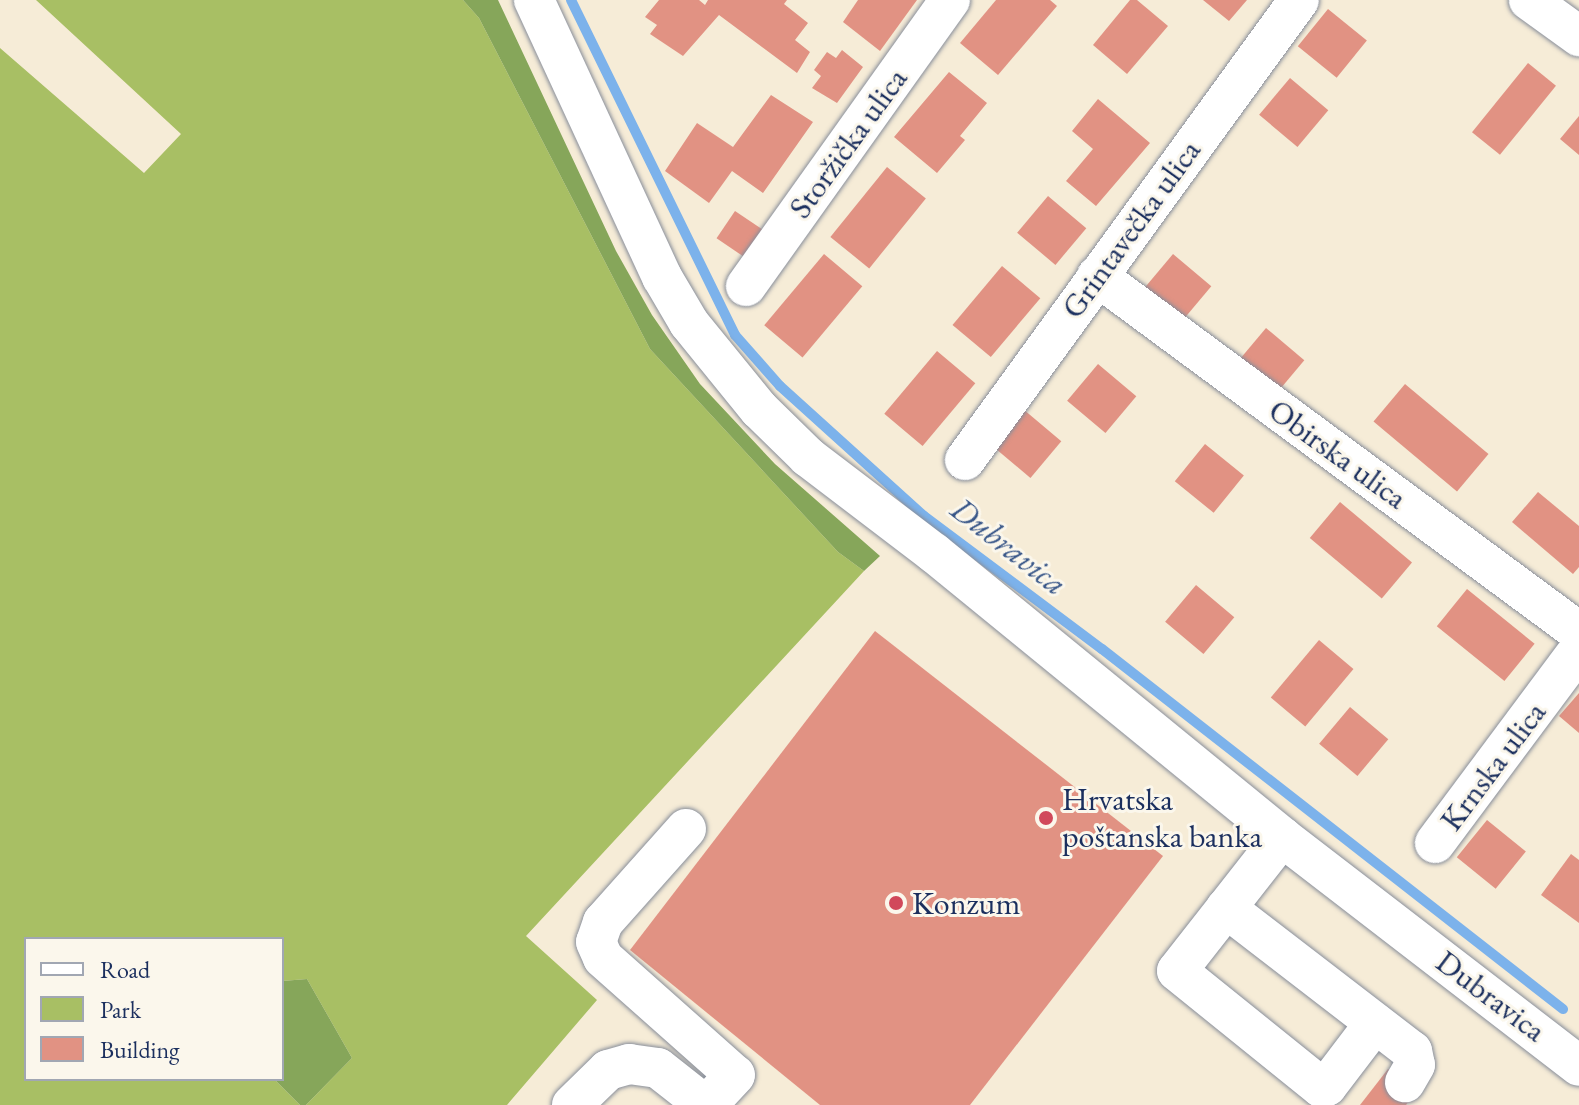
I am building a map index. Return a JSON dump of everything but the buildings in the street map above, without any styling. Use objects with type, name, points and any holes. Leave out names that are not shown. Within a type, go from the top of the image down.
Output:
[{"type":"street","name":"Dubravica","points":[[534,0],[662,277],[689,323],[759,409],[808,457],[934,553],[1282,837],[1579,1066]]},
{"type":"street","name":"Storžička ulica","points":[[746,286],[950,0]]},
{"type":"street","name":"Grintavečka ulica","points":[[965,460],[1299,0]]},
{"type":"street","points":[[1529,0],[1579,36]]},
{"type":"street","name":"Obirska ulica","points":[[1097,276],[1579,632]]},
{"type":"street","name":"Krnska ulica","points":[[1435,843],[1579,650]]},
{"type":"street","points":[[572,1105],[608,1070],[629,1064],[658,1068],[706,1105],[746,1064],[603,958],[596,942],[603,922],[686,829]]},
{"type":"street","points":[[1282,837],[1177,971],[1321,1087],[1327,1086],[1375,1023]]},
{"type":"street","points":[[1226,908],[1412,1051],[1415,1065],[1405,1082]]},
{"type":"green space","points":[[36,0],[463,0],[479,18],[650,349],[838,552],[864,571],[526,936],[597,1000],[507,1105],[306,1105],[352,1058],[307,979],[284,981],[284,937],[24,937],[24,1081],[276,1081],[300,1105],[0,1105],[0,48],[144,173],[181,134]]},
{"type":"green space","points":[[463,0],[498,0],[616,251],[652,315],[700,384],[775,464],[880,556],[864,571],[838,552],[650,349],[479,18]]},
{"type":"green space","points":[[307,979],[352,1058],[306,1105],[300,1105],[276,1081],[284,1081],[284,981]]},
{"type":"waterway","name":"Dubravica","points":[[571,0],[735,335],[780,386],[924,516],[1102,649],[1563,1009]]},
{"type":"place","name":"Hrvatska poštanska banka","points":[[1046,818]]},
{"type":"place","name":"Konzum","points":[[896,903]]}]
